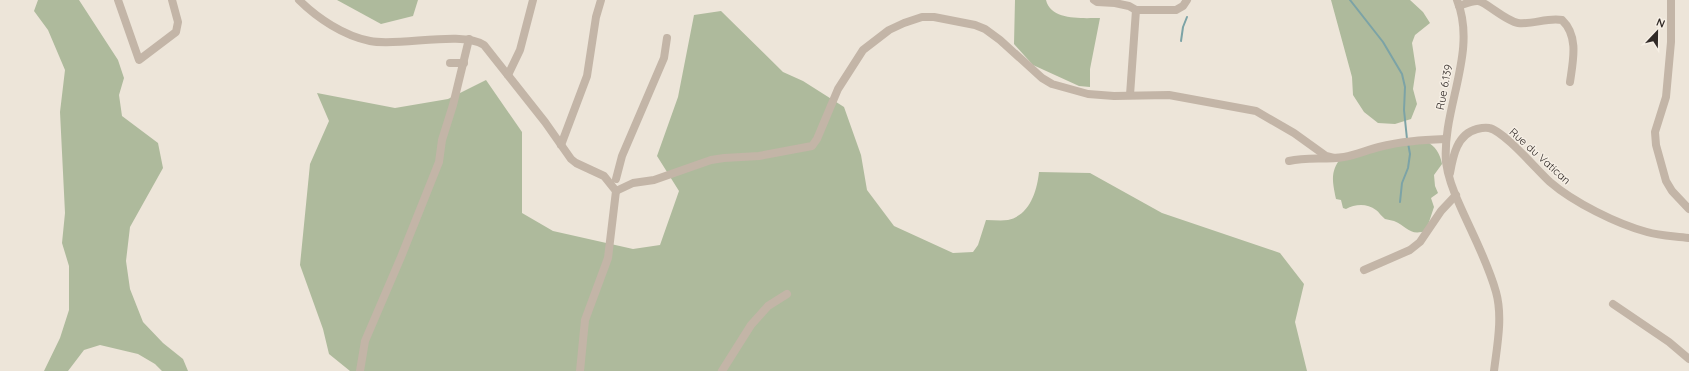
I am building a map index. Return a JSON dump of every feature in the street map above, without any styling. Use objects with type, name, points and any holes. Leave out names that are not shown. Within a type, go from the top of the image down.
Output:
[{"type":"street","points":[[118,0],[138,60],[176,32],[178,22],[172,0]]},
{"type":"street","points":[[299,0],[325,21],[348,33],[370,41],[469,39],[478,41],[484,45],[576,163],[604,176],[633,183]]},
{"type":"street","points":[[508,75],[520,50],[533,0]]},
{"type":"street","points":[[561,145],[586,76],[596,17],[601,0]]},
{"type":"street","points":[[1094,0],[1097,2],[1115,3],[1129,6],[1136,10],[1176,10],[1183,6],[1187,0]]},
{"type":"street","points":[[1671,0],[1671,42],[1666,97],[1655,132],[1656,145],[1666,181],[1675,194],[1689,209]]},
{"type":"street","points":[[1458,3],[1481,1],[1497,13],[1518,23],[1558,19],[1562,20],[1571,33],[1574,53],[1570,82]]},
{"type":"street","name":"Rue 6.139","points":[[1458,3],[1464,30],[1464,44],[1446,139],[1446,163],[1449,178],[1491,277],[1496,294],[1499,318],[1494,371]]},
{"type":"street","points":[[1130,95],[1136,10]]},
{"type":"street","points":[[616,191],[633,183],[654,180],[724,158],[759,156],[812,146],[817,139],[843,79],[863,50],[894,28],[922,17],[953,20],[975,25],[985,30],[1000,40],[1042,78],[1052,84],[1088,94],[1169,95],[1256,111],[1294,132],[1326,156],[1334,158]]},
{"type":"street","points":[[616,179],[622,156],[664,58],[667,38]]},
{"type":"street","points":[[360,371],[365,341],[439,162],[442,140],[453,105],[469,39]]},
{"type":"street","points":[[450,63],[464,62]]},
{"type":"street","name":"Rue du Vatican","points":[[1449,178],[1455,150],[1461,139],[1467,133],[1489,128],[1503,136],[1551,183],[1568,196],[1633,228],[1648,233],[1689,238]]},
{"type":"street","points":[[1289,161],[1303,158],[1345,157],[1380,147],[1416,140],[1446,139]]},
{"type":"street","points":[[580,371],[585,320],[608,258],[616,191],[604,176]]},
{"type":"street","points":[[1364,270],[1410,250],[1420,242],[1441,211],[1456,195]]},
{"type":"street","points":[[722,371],[751,325],[768,306],[786,294]]},
{"type":"street","points":[[1613,304],[1669,342],[1689,359]]},
{"type":"green space","points":[[38,0],[79,0],[118,60],[124,78],[119,95],[122,116],[158,143],[163,168],[130,227],[126,261],[130,289],[143,322],[163,343],[183,359],[188,371],[162,371],[155,364],[138,354],[100,345],[84,350],[68,371],[44,371],[60,338],[69,310],[69,266],[62,243],[65,213],[60,112],[65,70],[48,30],[34,11]]},
{"type":"green space","points":[[337,0],[418,0],[413,16],[381,24]]},
{"type":"green space","points":[[1015,0],[1046,0],[1049,7],[1054,12],[1061,15],[1077,18],[1100,18],[1090,69],[1090,87],[1079,86],[1033,65],[1014,44]]},
{"type":"green space","points":[[1331,0],[1410,0],[1423,12],[1430,23],[1415,35],[1412,43],[1416,69],[1413,89],[1417,104],[1411,119],[1395,124],[1378,123],[1364,112],[1353,95],[1352,77]]},
{"type":"green space","points":[[721,11],[783,72],[803,81],[844,107],[861,155],[867,190],[894,226],[953,253],[973,252],[978,245],[986,220],[1008,220],[1016,217],[1027,208],[1034,194],[1039,172],[1090,173],[1162,213],[1280,253],[1304,284],[1295,322],[1307,371],[350,371],[329,354],[323,329],[300,265],[310,164],[329,121],[317,93],[395,108],[448,99],[486,80],[522,132],[522,213],[553,231],[633,249],[660,245],[679,191],[657,156],[678,97],[694,15]]},
{"type":"green space","points":[[1426,141],[1437,150],[1442,164],[1434,175],[1435,186],[1438,193],[1431,198],[1434,207],[1426,231],[1412,232],[1399,223],[1385,219],[1369,206],[1357,205],[1346,209],[1343,208],[1341,200],[1336,199],[1333,176],[1336,166],[1343,155]]},
{"type":"waterway","points":[[1350,0],[1383,42],[1402,74],[1405,87],[1404,110],[1407,139]]},
{"type":"waterway","points":[[1181,41],[1183,27],[1187,17]]},
{"type":"waterway","points":[[1400,202],[1402,183],[1408,168],[1410,154],[1408,143]]}]
